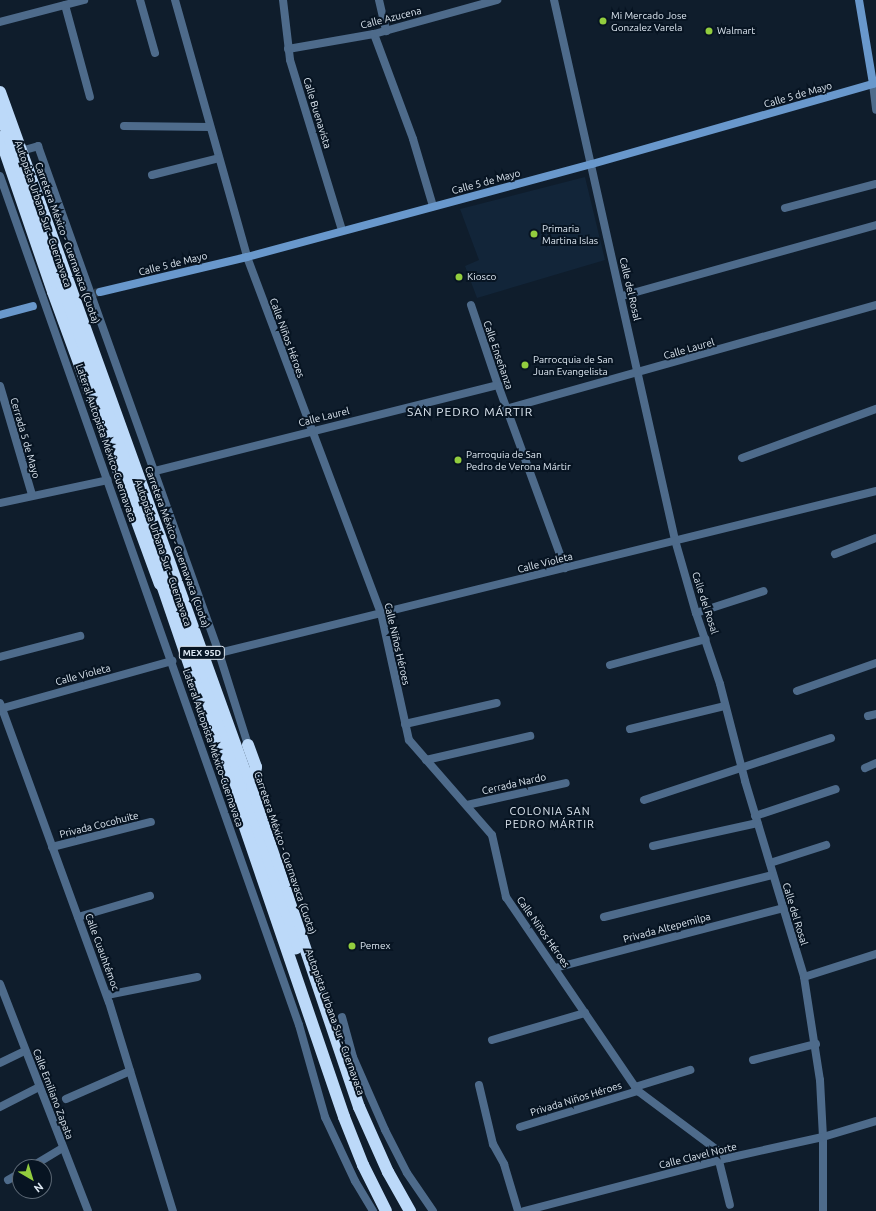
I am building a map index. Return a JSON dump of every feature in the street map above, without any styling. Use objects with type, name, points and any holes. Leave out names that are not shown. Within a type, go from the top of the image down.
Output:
[{"type":"highway","name":"Carretera México - Cuernavaca (Cuota)","points":[[0,92],[252,791],[358,1106],[388,1172],[410,1211]]},
{"type":"highway","name":"Autopista Urbana Sur - Cuernavaca","points":[[0,112],[341,1077],[382,1176],[403,1211]]},
{"type":"highway","name":"Autopista Urbana Sur - Cuernavaca","points":[[0,128],[155,564],[344,1117],[363,1165],[386,1211]]},
{"type":"highway","name":"MEX 95D","points":[[0,137],[53,292],[266,873],[312,1021],[355,1140],[371,1174],[392,1211]]},
{"type":"highway","points":[[248,745],[256,767],[252,791]]},
{"type":"street","points":[[0,22],[84,0]]},
{"type":"street","points":[[140,0],[155,54]]},
{"type":"street","name":"Calle Niños Héroes","points":[[175,0],[247,257],[311,431],[381,613],[409,740],[492,835],[506,897],[556,968],[637,1089],[728,1158]]},
{"type":"street","name":"Calle Buenavista","points":[[283,0],[288,49],[342,230]]},
{"type":"street","points":[[379,0],[386,31]]},
{"type":"street","name":"Calle Azucena","points":[[288,49],[374,34],[496,0]]},
{"type":"street","name":"Calle del Rosal","points":[[554,0],[676,540],[696,613],[706,639],[756,819],[804,978],[816,1044],[823,1136],[823,1211]]},
{"type":"street","points":[[859,0],[874,84],[876,110]]},
{"type":"street","points":[[65,5],[90,97]]},
{"type":"street","points":[[374,34],[413,139],[433,206]]},
{"type":"street","name":"Calle 5 de Mayo","points":[[100,292],[247,257],[342,230],[592,164],[874,84]]},
{"type":"street","points":[[124,126],[210,127]]},
{"type":"street","points":[[21,151],[38,146],[219,653],[248,745]]},
{"type":"street","points":[[152,175],[219,158]]},
{"type":"street","name":"Lateral Autopista México-Cuernavaca","points":[[0,176],[299,1025],[325,1117],[355,1181],[373,1211]]},
{"type":"street","points":[[785,208],[876,184]]},
{"type":"street","points":[[622,296],[876,225]]},
{"type":"street","name":"Calle Enseñanza","points":[[471,305],[506,409],[565,568]]},
{"type":"street","name":"Calle Laurel","points":[[506,409],[639,373],[876,305]]},
{"type":"street","points":[[0,314],[33,306]]},
{"type":"street","name":"Calle Laurel","points":[[155,471],[498,385]]},
{"type":"street","name":"Cerrada 5 de Mayo","points":[[0,386],[32,495]]},
{"type":"street","points":[[742,458],[876,409]]},
{"type":"street","points":[[0,503],[108,480]]},
{"type":"street","name":"Calle Violeta","points":[[219,653],[876,492]]},
{"type":"street","points":[[835,554],[876,538]]},
{"type":"street","points":[[696,613],[764,591]]},
{"type":"street","points":[[0,657],[80,636]]},
{"type":"street","points":[[610,665],[706,639]]},
{"type":"street","name":"Calle Violeta","points":[[1,707],[172,661]]},
{"type":"street","points":[[797,691],[876,663]]},
{"type":"street","points":[[405,724],[497,703]]},
{"type":"street","points":[[630,729],[725,706]]},
{"type":"street","name":"Calle Cuauhtémoc","points":[[1,707],[107,995],[173,1211]]},
{"type":"street","points":[[426,760],[530,736]]},
{"type":"street","points":[[644,800],[832,738]]},
{"type":"street","points":[[865,768],[876,763]]},
{"type":"street","name":"Cerrada Nardo","points":[[467,805],[566,783]]},
{"type":"street","points":[[653,846],[756,819],[836,789]]},
{"type":"street","name":"Privada Cocohuite","points":[[52,846],[151,822]]},
{"type":"street","points":[[770,863],[826,845]]},
{"type":"street","points":[[604,917],[773,875]]},
{"type":"street","points":[[78,917],[150,896]]},
{"type":"street","name":"Privada Altepemilpa","points":[[556,968],[783,908]]},
{"type":"street","points":[[804,978],[876,954]]},
{"type":"street","points":[[107,995],[197,977]]},
{"type":"street","name":"Calle Emiliano Zapata","points":[[0,984],[88,1211]]},
{"type":"street","points":[[492,1040],[585,1013]]},
{"type":"street","points":[[342,1017],[353,1057],[382,1123],[407,1173],[433,1211]]},
{"type":"street","points":[[299,1025],[312,1021]]},
{"type":"street","points":[[753,1060],[816,1044]]},
{"type":"street","points":[[0,1063],[25,1051]]},
{"type":"street","name":"Privada Niños Héroes","points":[[520,1127],[690,1070]]},
{"type":"street","points":[[66,1099],[130,1071]]},
{"type":"street","points":[[479,1085],[493,1144],[504,1164],[518,1211]]},
{"type":"street","points":[[0,1107],[39,1087]]},
{"type":"street","name":"Calle Clavel Norte","points":[[524,1211],[728,1158],[823,1136],[876,1121]]},
{"type":"street","points":[[44,1159],[63,1148]]},
{"type":"street","points":[[719,1161],[730,1205]]},
{"type":"street","points":[[8,1180],[12,1178]]},
{"type":"shaded area","name":"Primaria Martina Islas","points":[[585,177],[605,260],[477,298],[465,266],[479,260],[460,209]]},
{"type":"tunnel","points":[[71,298],[100,292]]},
{"type":"place","name":"Mi Mercado Jose Gonzalez Varela","points":[[603,21]]},
{"type":"place","name":"Walmart","points":[[709,31]]},
{"type":"place","name":"Primaria Martina Islas","points":[[534,234]]},
{"type":"place","name":"Kiosco","points":[[459,277]]},
{"type":"place","name":"Parrocquia de San Juan Evangelista","points":[[525,365]]},
{"type":"place","name":"Parroquia de San Pedro de Verona Mártir","points":[[458,460]]},
{"type":"place","name":"Pemex","points":[[352,946]]},
{"type":"district","name":"SAN PEDRO MÁRTIR","points":[[470,412]]},
{"type":"district","name":"COLONIA SAN PEDRO MÁRTIR","points":[[550,818]]}]
